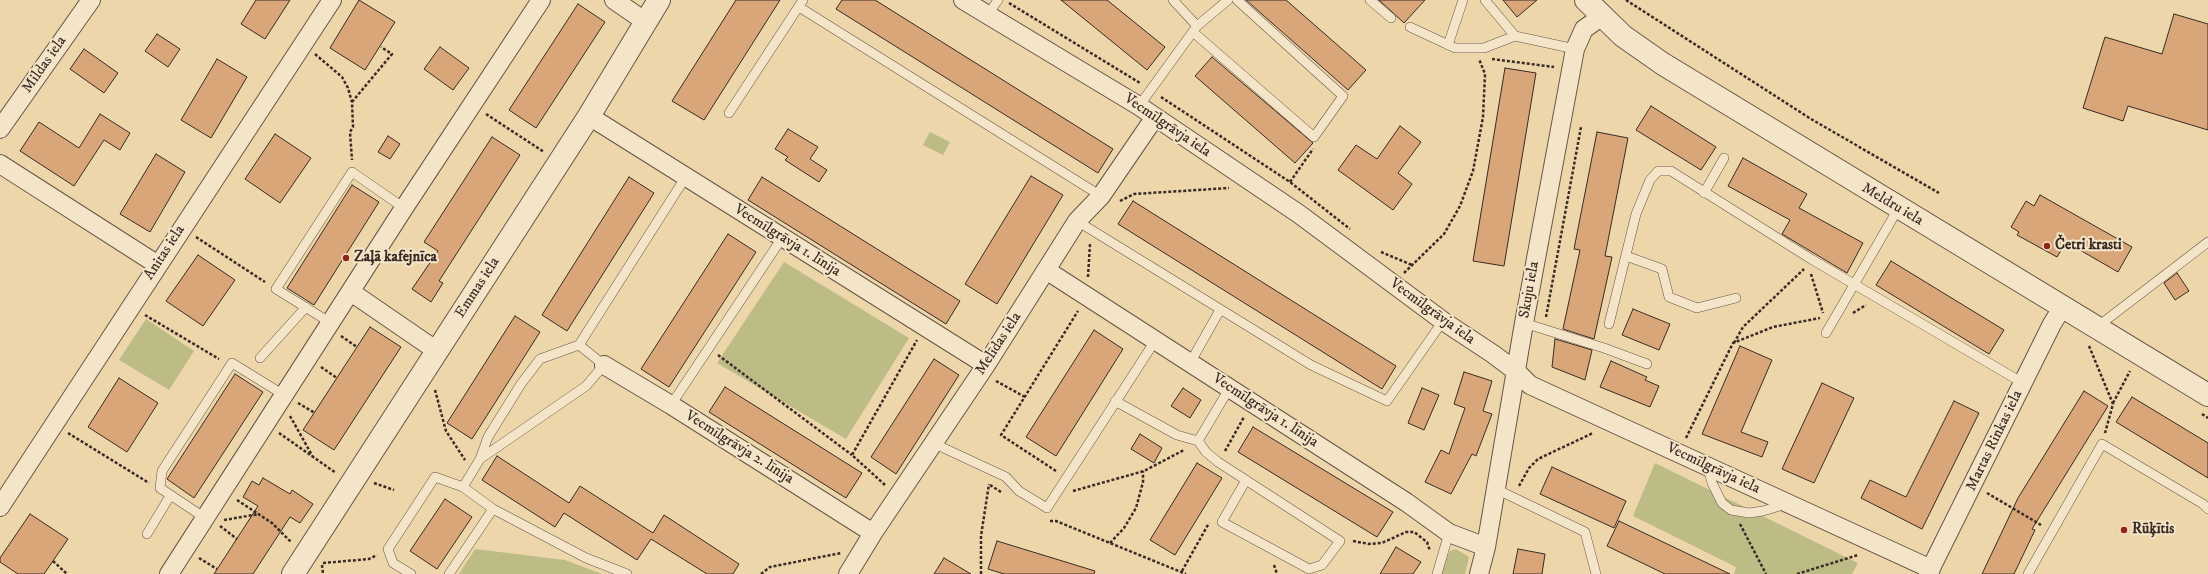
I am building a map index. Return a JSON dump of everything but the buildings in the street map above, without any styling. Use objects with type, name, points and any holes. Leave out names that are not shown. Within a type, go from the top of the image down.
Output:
[{"type":"street","name":"Mildas iela","points":[[0,129],[91,0]]},
{"type":"street","name":"Anitas iela","points":[[0,507],[332,0]]},
{"type":"street","points":[[169,574],[186,549],[210,520],[223,492],[350,292],[541,0]]},
{"type":"street","points":[[614,0],[646,22]]},
{"type":"street","name":"Emmas iela","points":[[296,561],[351,483],[437,351],[589,116],[659,0]]},
{"type":"street","name":"Vecmīlgrāvja iela","points":[[963,0],[987,16],[1139,106],[1299,214],[1443,321],[1517,372],[1530,385],[1618,424],[1708,468],[1883,547],[1930,571]]},
{"type":"street","name":"Meldru iela","points":[[1586,0],[1601,17],[1623,36],[1662,64],[2062,308],[2092,336],[2208,395]]},
{"type":"street","name":"Skuju iela","points":[[1479,574],[1486,547],[1517,372],[1524,323],[1575,49],[1584,29],[1601,17]]},
{"type":"street","name":"Vecmīlgrāvja 1. līnija","points":[[589,116],[685,178],[924,327],[984,369]]},
{"type":"street","name":"Melīdas iela","points":[[848,574],[873,533],[984,369],[1046,270],[1108,201],[1155,117]]},
{"type":"street","points":[[0,164],[158,264]]},
{"type":"street","name":"Vecmīlgrāvja 1. līnija","points":[[1046,270],[1406,502],[1449,533],[1486,547]]},
{"type":"street","points":[[350,292],[437,351]]},
{"type":"street","name":"Martas Rinkas iela","points":[[1930,571],[2023,383],[2062,308]]},
{"type":"street","name":"Vecmīlgrāvja 2. līnija","points":[[604,365],[671,405],[873,533]]},
{"type":"lane","points":[[987,16],[998,0]]},
{"type":"lane","points":[[1173,0],[1195,29],[1314,137],[1343,96],[1238,0]]},
{"type":"lane","points":[[1139,106],[1195,29],[1228,0]]},
{"type":"lane","points":[[1370,0],[1391,18]]},
{"type":"lane","points":[[1448,45],[1463,0]]},
{"type":"lane","points":[[1485,0],[1515,36]]},
{"type":"lane","points":[[728,113],[801,4],[1108,201]]},
{"type":"lane","points":[[1410,27],[1455,48],[1484,48],[1515,36],[1575,49]]},
{"type":"lane","points":[[1704,193],[1724,158]]},
{"type":"lane","points":[[1609,324],[1636,214],[1650,180],[1658,171],[1671,171],[1810,262],[1855,285],[2023,383]]},
{"type":"lane","points":[[331,323],[276,289],[352,172],[404,208]]},
{"type":"lane","points":[[463,487],[480,459],[488,437],[521,384],[540,359],[578,345],[685,178]]},
{"type":"lane","points":[[1826,333],[1898,209]]},
{"type":"lane","points":[[1084,226],[1311,365],[1387,401],[1443,321]]},
{"type":"lane","points":[[671,405],[782,238]]},
{"type":"lane","points":[[2092,336],[2208,242]]},
{"type":"lane","points":[[1626,256],[1662,269],[1669,297],[1697,308],[1736,298]]},
{"type":"lane","points":[[260,358],[306,307]]},
{"type":"lane","points":[[1190,363],[1220,310]]},
{"type":"lane","points":[[1524,323],[1604,348],[1647,364]]},
{"type":"lane","points":[[934,444],[1006,477],[1019,491],[1047,508],[1155,341]]},
{"type":"lane","points":[[480,459],[586,386],[604,365],[578,345]]},
{"type":"lane","points":[[210,520],[170,496],[160,488],[162,470],[232,363],[283,398]]},
{"type":"lane","points":[[1198,441],[1229,389]]},
{"type":"lane","points":[[1115,401],[1177,435],[1198,441],[1218,462],[1246,480],[1340,541],[1322,565],[1309,569],[1222,522],[1246,480]]},
{"type":"lane","points":[[2028,574],[2102,444],[2203,504],[2208,509]]},
{"type":"lane","points":[[1708,468],[1712,483],[1722,503],[1731,510],[1749,513],[1763,511],[1788,503]]},
{"type":"lane","points":[[411,574],[393,563],[388,549],[435,477],[463,487],[493,508],[586,558],[627,574]]},
{"type":"lane","points":[[1496,489],[1585,532],[1596,574]]},
{"type":"lane","points":[[147,534],[170,496]]},
{"type":"lane","points":[[449,574],[493,508]]},
{"type":"lane","points":[[1437,574],[1449,533]]},
{"type":"path","points":[[1626,0],[1811,119],[1939,193]]},
{"type":"path","points":[[303,44],[342,77],[348,88],[352,102],[353,127],[350,132],[352,172]]},
{"type":"path","points":[[352,102],[392,54],[381,47]]},
{"type":"path","points":[[1393,284],[1444,234],[1460,206],[1473,171],[1483,117],[1485,74],[1478,57],[1554,67]]},
{"type":"path","points":[[472,104],[559,162]]},
{"type":"path","points":[[1544,329],[1581,126]]},
{"type":"path","points":[[1290,182],[1313,150],[1315,146],[1314,137]]},
{"type":"path","points":[[1108,201],[1134,194],[1237,187]]},
{"type":"path","points":[[1312,198],[1354,232]]},
{"type":"path","points":[[1066,477],[1002,435],[1087,297],[1084,226]]},
{"type":"path","points":[[182,228],[261,280]]},
{"type":"path","points":[[1378,251],[1412,265]]},
{"type":"path","points":[[1680,453],[1733,343],[1743,327],[1810,262],[1825,318],[1773,327],[1733,343]]},
{"type":"path","points":[[1834,320],[1842,319],[1878,299]]},
{"type":"path","points":[[131,306],[220,360]]},
{"type":"path","points":[[852,455],[924,327]]},
{"type":"path","points":[[2092,336],[2113,404]]},
{"type":"path","points":[[709,348],[852,455],[898,496]]},
{"type":"path","points":[[984,369],[1025,397]]},
{"type":"path","points":[[424,370],[432,383],[446,431],[472,472]]},
{"type":"path","points":[[2102,444],[2113,404],[2130,371]]},
{"type":"path","points":[[283,398],[315,459]]},
{"type":"path","points":[[1218,462],[1253,403]]},
{"type":"path","points":[[1514,498],[1522,478],[1528,468],[1538,459],[1581,436],[1618,424]]},
{"type":"path","points":[[54,425],[141,478]]},
{"type":"path","points":[[1060,488],[1069,492],[1142,471],[1184,450],[1198,441]]},
{"type":"path","points":[[295,445],[351,483]]},
{"type":"path","points":[[1184,450],[1190,453]]},
{"type":"path","points":[[981,574],[981,536],[991,470]]},
{"type":"path","points":[[1110,542],[1124,528],[1136,508],[1143,482],[1142,471]]},
{"type":"path","points":[[984,482],[1002,493]]},
{"type":"path","points":[[1974,484],[2052,532]]},
{"type":"path","points":[[223,492],[272,522],[296,561],[321,563],[369,560],[388,549]]},
{"type":"path","points":[[210,520],[259,514]]},
{"type":"path","points":[[1182,571],[1212,518]]},
{"type":"path","points":[[1737,518],[1766,574]]},
{"type":"path","points":[[210,520],[237,539]]},
{"type":"path","points":[[1048,520],[1056,521],[1110,542],[1182,571],[1186,574]]},
{"type":"path","points":[[1340,541],[1354,541],[1369,544],[1382,543],[1406,532],[1414,532],[1428,542],[1430,557]]},
{"type":"path","points":[[1797,574],[1883,547]]},
{"type":"path","points":[[186,549],[217,569]]},
{"type":"path","points":[[761,574],[770,567],[863,549]]},
{"type":"path","points":[[53,561],[67,574]]},
{"type":"path","points":[[321,563],[323,574]]},
{"type":"shaded area","points":[[930,132],[950,142],[943,155],[923,145]]},
{"type":"shaded area","points":[[784,262],[909,338],[846,439],[717,363]]},
{"type":"shaded area","points":[[146,319],[194,351],[169,390],[119,360]]},
{"type":"shaded area","points":[[1655,463],[1858,563],[1852,574],[1734,574],[1736,567],[1633,516]]},
{"type":"shaded area","points":[[475,549],[565,560],[602,574],[459,574]]},
{"type":"shaded area","points":[[1456,549],[1469,557],[1465,574],[1440,574],[1450,551]]},
{"type":"place","name":"Četri krasti","points":[[2047,246]]},
{"type":"place","name":"Zaļā kafejnīca","points":[[346,258]]},
{"type":"place","name":"Rūķītis","points":[[2124,530]]}]
